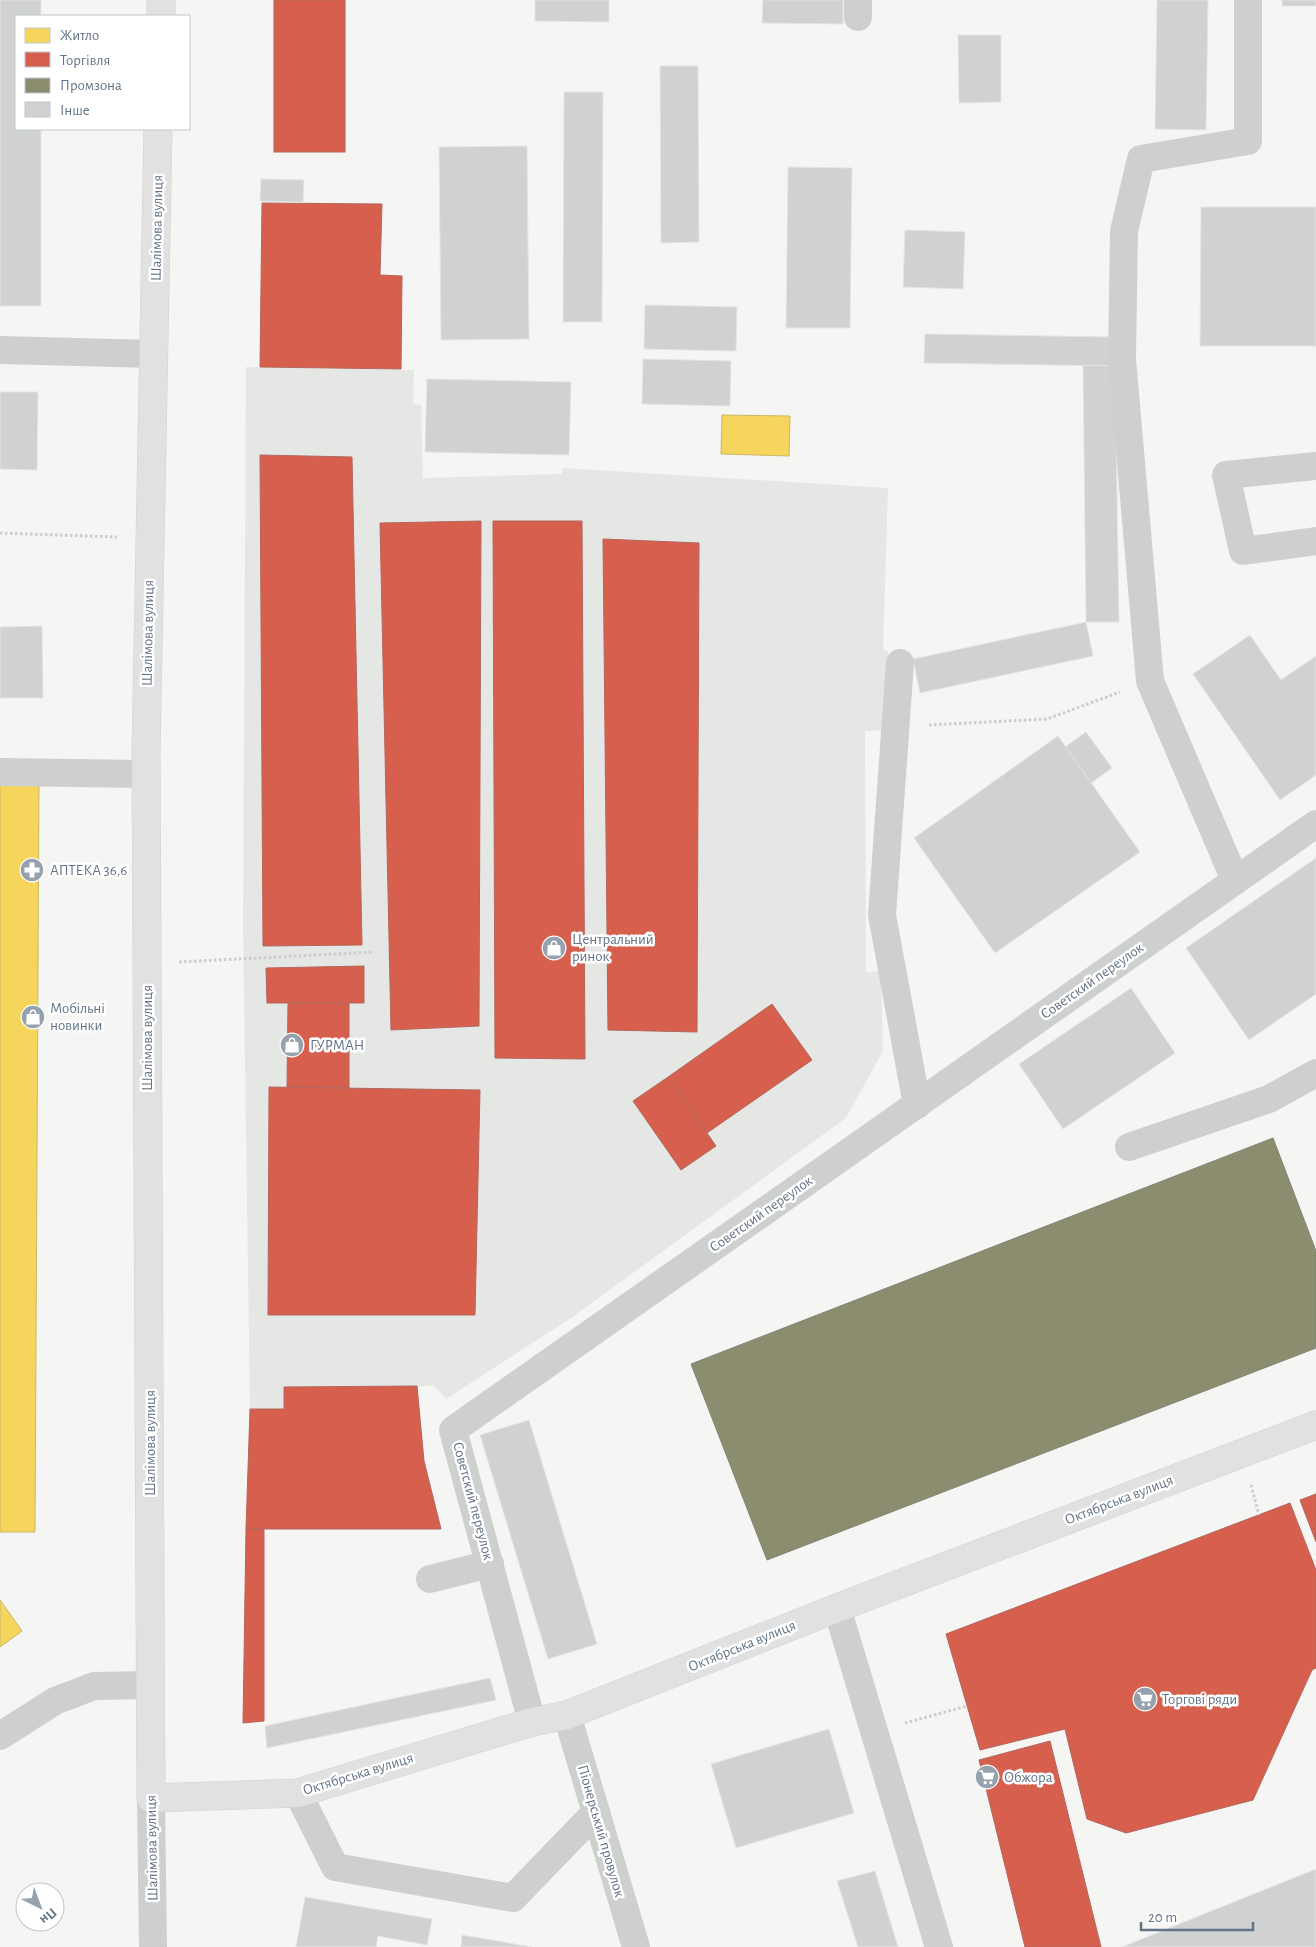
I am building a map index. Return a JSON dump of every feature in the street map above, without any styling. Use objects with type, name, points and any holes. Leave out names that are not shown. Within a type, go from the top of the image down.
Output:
[{"type":"main road","points":[[161,0],[161,15]]},
{"type":"main road","name":"Шалімова вулиця","points":[[151,1798],[146,774],[158,130]]},
{"type":"main road","name":"Октябрська вулиця","points":[[151,1798],[298,1793],[532,1722],[567,1715],[837,1608],[1316,1425]]},
{"type":"street","points":[[1235,880],[1150,682],[1122,359],[1124,231],[1141,159],[1248,141],[1248,0]]},
{"type":"street","points":[[0,350],[154,354]]},
{"type":"street","points":[[1316,466],[1226,475],[1244,551],[1316,541]]},
{"type":"street","points":[[900,663],[882,915],[916,1104]]},
{"type":"street","points":[[0,772],[146,774]]},
{"type":"street","name":"Советский переулок","points":[[532,1722],[453,1430],[1316,824]]},
{"type":"street","points":[[1129,1147],[1269,1099],[1316,1073]]},
{"type":"street","points":[[430,1579],[490,1564]]},
{"type":"street","points":[[837,1608],[939,1947]]},
{"type":"street","points":[[0,1736],[55,1701],[94,1686],[151,1685]]},
{"type":"street","name":"Піонерський провулок","points":[[567,1715],[636,1947]]},
{"type":"street","points":[[298,1793],[335,1866],[513,1898],[596,1812]]},
{"type":"street","name":"Шалімова вулиця","points":[[151,1798],[153,1947]]},
{"type":"path","points":[[0,533],[150,538]]},
{"type":"path","points":[[896,727],[1047,719],[1150,682]]},
{"type":"path","points":[[146,963],[374,952]]},
{"type":"path","points":[[874,1732],[967,1706]]},
{"type":"shaded area","name":"Центральний ринок","points":[[246,367],[414,370],[413,404],[421,405],[423,478],[562,474],[562,468],[888,488],[883,650],[888,651],[886,730],[865,731],[866,972],[881,971],[883,1051],[846,1118],[571,1318],[446,1399],[433,1385],[417,1387],[424,1461],[441,1529],[246,1529],[250,1409],[243,925]]},
{"type":"building: Житло","points":[[722,415],[790,416],[789,456],[721,454]]},
{"type":"building: Житло","points":[[0,783],[39,783],[35,1532],[0,1532]]},
{"type":"building: Житло","points":[[0,1600],[22,1631],[0,1647]]},
{"type":"building: Торгівля","points":[[274,0],[345,0],[345,152],[274,152]]},
{"type":"building: Торгівля","points":[[262,203],[382,204],[380,275],[402,276],[401,369],[260,367]]},
{"type":"building: Торгівля","points":[[260,455],[352,457],[362,945],[263,946]]},
{"type":"building: Торгівля","points":[[481,521],[479,1026],[391,1030],[380,523]]},
{"type":"building: Торгівля","points":[[493,521],[582,521],[585,1059],[495,1058]]},
{"type":"building: Торгівля","points":[[603,539],[699,543],[697,1032],[608,1030]]},
{"type":"building: Торгівля","points":[[364,966],[364,1003],[267,1003],[266,968]]},
{"type":"building: Торгівля","points":[[288,1003],[349,1003],[349,1088],[287,1087]]},
{"type":"building: Торгівля","points":[[772,1004],[812,1060],[707,1133],[668,1077]]},
{"type":"building: Торгівля","points":[[668,1077],[716,1146],[681,1170],[633,1101]]},
{"type":"building: Торгівля","points":[[269,1087],[480,1090],[475,1315],[268,1315]]},
{"type":"building: Торгівля","points":[[417,1386],[424,1461],[441,1529],[246,1529],[250,1409],[284,1409],[284,1387]]},
{"type":"building: Торгівля","points":[[1316,1494],[1316,1542],[1300,1500]]},
{"type":"building: Торгівля","points":[[1290,1503],[1316,1570],[1316,1668],[1312,1670],[1253,1800],[1126,1833],[1087,1819],[1065,1729],[980,1750],[946,1634]]},
{"type":"building: Торгівля","points":[[246,1529],[264,1529],[264,1721],[243,1723]]},
{"type":"building: Торгівля","points":[[1050,1741],[1101,1947],[1025,1947],[979,1760]]},
{"type":"building: Промзона","points":[[1273,1138],[1316,1251],[1316,1348],[767,1560],[691,1364]]},
{"type":"building: Інше","points":[[0,0],[41,0],[41,15],[15,15],[15,130],[41,130],[41,306],[0,306]]},
{"type":"building: Інше","points":[[535,0],[609,0],[609,22],[535,21]]},
{"type":"building: Інше","points":[[763,0],[843,0],[843,24],[762,23]]},
{"type":"building: Інше","points":[[1157,0],[1208,0],[1206,130],[1155,129]]},
{"type":"building: Інше","points":[[1282,0],[1316,0],[1316,6],[1282,6]]},
{"type":"building: Інше","points":[[958,35],[1001,35],[1001,102],[959,103]]},
{"type":"building: Інше","points":[[660,66],[698,66],[699,242],[661,243]]},
{"type":"building: Інше","points":[[564,92],[603,92],[602,322],[563,322]]},
{"type":"building: Інше","points":[[527,146],[529,339],[441,340],[439,147]]},
{"type":"building: Інше","points":[[788,167],[852,168],[850,328],[786,328]]},
{"type":"building: Інше","points":[[261,179],[304,180],[303,202],[260,201]]},
{"type":"building: Інше","points":[[1201,207],[1316,207],[1316,346],[1200,346]]},
{"type":"building: Інше","points":[[905,230],[965,232],[963,289],[903,287]]},
{"type":"building: Інше","points":[[645,305],[737,307],[736,351],[644,349]]},
{"type":"building: Інше","points":[[925,334],[1116,337],[1115,366],[924,363]]},
{"type":"building: Інше","points":[[643,359],[731,361],[730,406],[642,404]]},
{"type":"building: Інше","points":[[1083,365],[1115,366],[1119,622],[1086,622]]},
{"type":"building: Інше","points":[[427,379],[571,382],[569,455],[425,452]]},
{"type":"building: Інше","points":[[0,392],[38,392],[37,470],[0,469]]},
{"type":"building: Інше","points":[[1086,622],[1093,656],[920,693],[913,659]]},
{"type":"building: Інше","points":[[42,626],[43,698],[0,698],[0,627]]},
{"type":"building: Інше","points":[[1250,635],[1281,680],[1316,656],[1316,775],[1280,800],[1193,674]]},
{"type":"building: Інше","points":[[1086,732],[1112,768],[1091,783],[1065,747]]},
{"type":"building: Інше","points":[[1058,736],[1140,852],[995,953],[914,838]]},
{"type":"building: Інше","points":[[1316,858],[1316,994],[1249,1040],[1186,948]]},
{"type":"building: Інше","points":[[1131,988],[1175,1053],[1063,1129],[1019,1064]]},
{"type":"building: Інше","points":[[529,1420],[597,1644],[548,1659],[480,1435]]},
{"type":"building: Інше","points":[[490,1678],[496,1700],[267,1748],[265,1726]]},
{"type":"building: Інше","points":[[829,1729],[854,1813],[736,1848],[711,1764]]},
{"type":"building: Інше","points":[[1316,1869],[1316,1947],[1122,1947]]},
{"type":"building: Інше","points":[[875,1871],[898,1947],[858,1947],[837,1881]]},
{"type":"building: Інше","points":[[305,1897],[432,1919],[427,1945],[378,1936],[376,1947],[296,1947]]},
{"type":"building: Інше","points":[[462,1935],[532,1947],[461,1947]]},
{"type":"place","name":"АПТЕКА 36,6","points":[[32,870]]},
{"type":"place","name":"Центральний ринок","points":[[554,948]]},
{"type":"place","name":"Мобільні новинки","points":[[33,1017]]},
{"type":"place","name":"ГУРМАН","points":[[292,1045]]},
{"type":"place","name":"Торгові ряди","points":[[1145,1699]]},
{"type":"place","name":"Обжора","points":[[987,1777]]}]
